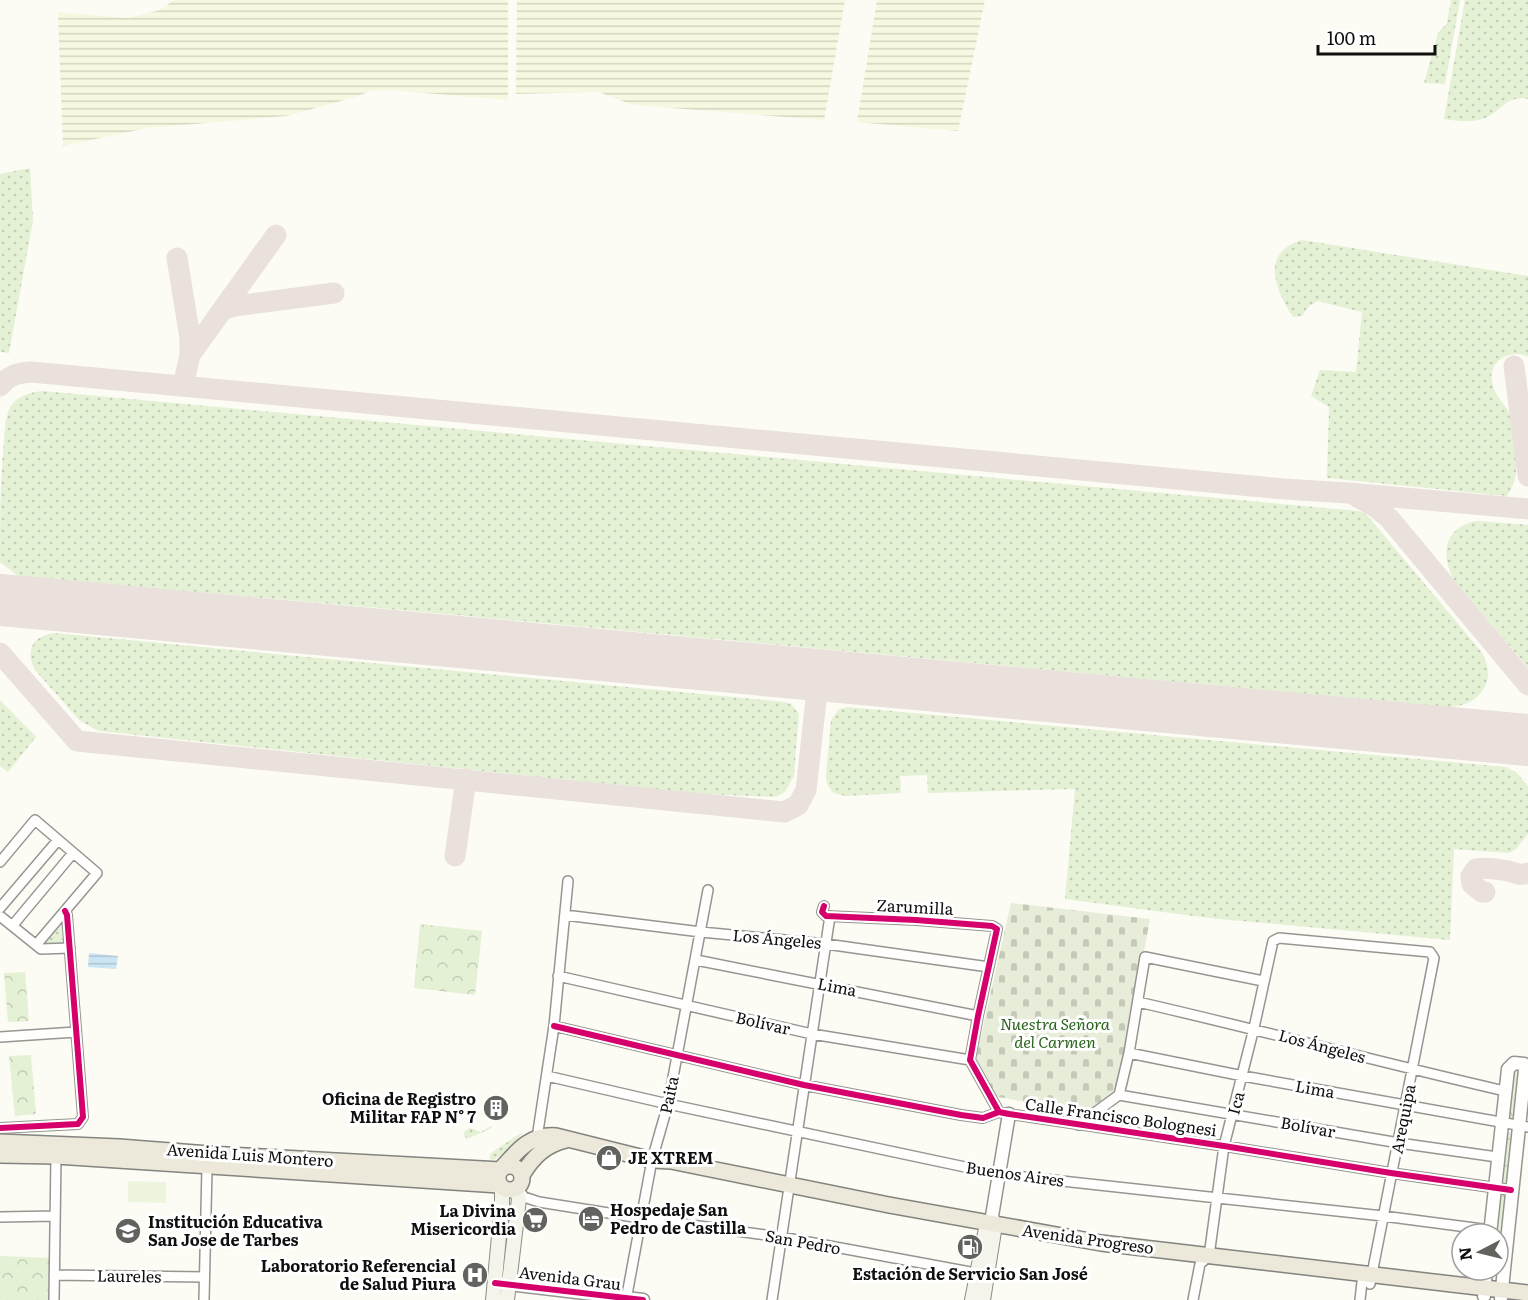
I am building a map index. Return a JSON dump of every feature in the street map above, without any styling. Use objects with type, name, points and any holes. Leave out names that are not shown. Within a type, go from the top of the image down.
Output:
[{"type":"main road","name":"Avenida Progreso","points":[[537,1137],[546,1135],[572,1139],[652,1160],[666,1168],[789,1188],[991,1226],[1094,1251],[1204,1260],[1502,1294],[1528,1293]]},
{"type":"main road","points":[[508,1180],[525,1143],[537,1137]]},
{"type":"main road","points":[[508,1180],[550,1145],[572,1139]]},
{"type":"main road","name":"Avenida Luis Montero","points":[[0,1155],[28,1141]]},
{"type":"main road","name":"Avenida Luis Montero","points":[[28,1141],[56,1156],[207,1167],[401,1172]]},
{"type":"main road","name":"Avenida Luis Montero","points":[[0,1142],[28,1141],[508,1180]]},
{"type":"main road","points":[[493,1300],[502,1283],[519,1199],[508,1180]]},
{"type":"main road","points":[[972,1300],[982,1275],[991,1226]]},
{"type":"main road","points":[[982,1275],[983,1300]]},
{"type":"main road","points":[[502,1283],[507,1300]]},
{"type":"main road","name":"Avenida Progreso","points":[[1502,1294],[1517,1300]]},
{"type":"street","points":[[0,862],[35,820],[97,873],[36,945]]},
{"type":"street","points":[[0,908],[58,840]]},
{"type":"street","points":[[13,925],[73,852]]},
{"type":"street","points":[[537,1137],[554,1026],[568,881]]},
{"type":"street","name":"Paita","points":[[627,1299],[640,1218],[652,1160],[668,1104],[708,890]]},
{"type":"street","points":[[772,1300],[830,916],[822,914],[824,906]]},
{"type":"street","points":[[0,1128],[28,1141],[78,1124],[83,1117],[65,911]]},
{"type":"street","name":"Los Ángeles","points":[[565,915],[701,932],[826,944],[989,968]]},
{"type":"street","points":[[0,916],[41,949],[70,948]]},
{"type":"street","name":"Zarumilla","points":[[830,916],[992,926],[997,929],[989,968]]},
{"type":"street","name":"Ica","points":[[1192,1300],[1204,1260],[1224,1146],[1275,938],[1418,950],[1433,954]]},
{"type":"street","name":"Arequipa","points":[[1360,1300],[1383,1216],[1399,1143],[1433,954]]},
{"type":"street","points":[[1078,1125],[1119,1095],[1147,956],[1263,981]]},
{"type":"street","name":"Lima","points":[[696,960],[978,1016]]},
{"type":"street","points":[[989,968],[970,1060],[1004,1113],[991,1226]]},
{"type":"street","name":"Bolívar","points":[[558,976],[812,1034],[970,1060]]},
{"type":"street","name":"Los Ángeles","points":[[1138,1002],[1254,1028],[1413,1070],[1505,1090]]},
{"type":"street","name":"Calle Francisco Bolognesi","points":[[554,1026],[804,1085],[983,1118],[1004,1113],[1511,1190]]},
{"type":"street","points":[[0,1037],[76,1032]]},
{"type":"street","name":"Lima","points":[[1129,1053],[1523,1127]]},
{"type":"street","points":[[1491,1222],[1505,1090],[1510,1066],[1518,1062],[1524,1064],[1525,1071],[1523,1127],[1511,1190],[1502,1294]]},
{"type":"street","name":"Buenos Aires","points":[[547,1076],[998,1174],[1383,1216],[1450,1226]]},
{"type":"street","name":"Bolívar","points":[[1119,1095],[1399,1143],[1497,1157]]},
{"type":"street","points":[[54,1300],[56,1156]]},
{"type":"street","points":[[204,1300],[207,1167]]},
{"type":"street","name":"San Pedro","points":[[508,1180],[524,1197],[531,1200],[781,1238],[982,1275]]},
{"type":"street","points":[[0,1217],[55,1216]]},
{"type":"street","name":"Laureles","points":[[54,1275],[204,1277]]},
{"type":"street","points":[[1484,1292],[1485,1282]]},
{"type":"street","name":"Avenida Grau","points":[[502,1283],[642,1300]]},
{"type":"green space","points":[[174,0],[508,0],[508,100],[389,90],[371,91],[287,116],[147,128],[63,146],[58,12],[127,18],[160,10]]},
{"type":"green space","points":[[517,0],[845,0],[824,120],[633,105],[599,92],[516,94]]},
{"type":"green space","points":[[877,0],[985,0],[958,131],[857,122]]},
{"type":"green space","points":[[1451,0],[1460,0],[1445,84],[1424,83],[1438,33],[1447,23]]},
{"type":"green space","points":[[1465,0],[1528,0],[1528,99],[1511,100],[1485,118],[1468,121],[1444,119]]},
{"type":"green space","points":[[30,168],[33,220],[9,353],[0,352],[0,174]]},
{"type":"green space","points":[[1302,240],[1528,276],[1528,357],[1514,354],[1502,358],[1493,368],[1492,375],[1495,391],[1511,417],[1516,473],[1507,496],[1327,478],[1329,407],[1311,396],[1320,370],[1356,372],[1362,312],[1318,301],[1309,306],[1302,316],[1293,317],[1276,283],[1275,265],[1284,249]]},
{"type":"green space","points":[[43,391],[1359,511],[1366,514],[1480,650],[1486,661],[1487,681],[1477,697],[1459,706],[1447,707],[18,576],[0,562],[1,487],[6,423],[9,410],[17,399],[30,393]]},
{"type":"green space","points":[[1477,521],[1528,525],[1528,668],[1454,580],[1450,570],[1446,551],[1452,535],[1466,524]]},
{"type":"green space","points":[[54,633],[785,702],[791,704],[799,714],[794,776],[785,792],[776,797],[703,794],[99,731],[80,721],[35,670],[31,657],[32,646],[40,637]]},
{"type":"green space","points":[[0,700],[36,737],[8,772],[0,766]]},
{"type":"green space","points":[[847,707],[1506,767],[1517,773],[1528,786],[1528,834],[1516,849],[1509,853],[1454,849],[1450,940],[1209,918],[1065,899],[1075,789],[928,793],[927,775],[900,776],[901,793],[846,796],[833,793],[827,784],[826,775],[831,720],[839,709]]},
{"type":"green space","name":"Nuestra Señora del Carmen","points":[[1011,903],[1150,919],[1118,1091],[1085,1113],[993,1096],[975,1062]]},
{"type":"green space","points":[[63,923],[64,944],[44,946],[43,944]]},
{"type":"green space","points":[[420,924],[482,931],[475,995],[414,988]]},
{"type":"green space","points":[[25,972],[29,1021],[8,1022],[4,973]]},
{"type":"green space","points":[[31,1055],[36,1114],[15,1116],[9,1056]]},
{"type":"green space","points":[[1514,1072],[1521,1073],[1515,1118],[1511,1120],[1508,1117]]},
{"type":"green space","points":[[491,1126],[492,1128],[467,1139],[464,1135],[464,1132],[470,1128],[481,1132]]},
{"type":"green space","points":[[524,1131],[513,1145],[494,1160],[489,1159],[491,1153]]},
{"type":"green space","points":[[1510,1132],[1513,1135],[1505,1186],[1500,1184],[1506,1133]]},
{"type":"green space","points":[[128,1181],[166,1182],[166,1203],[128,1202]]},
{"type":"green space","points":[[1500,1194],[1505,1195],[1502,1222],[1496,1222]]},
{"type":"green space","points":[[0,1256],[52,1258],[52,1300],[0,1300]]},
{"type":"water","points":[[89,953],[118,956],[116,969],[88,967]]},
{"type":"taxiway","points":[[190,355],[276,235]]},
{"type":"taxiway","points":[[177,258],[190,338],[190,355],[183,386]]},
{"type":"taxiway","points":[[222,310],[235,306],[334,293]]},
{"type":"taxiway","points":[[1514,366],[1528,476]]},
{"type":"taxiway","points":[[0,386],[14,375],[31,372],[1284,489],[1528,509]]},
{"type":"taxiway","points":[[1357,497],[1374,506],[1389,518],[1528,685]]},
{"type":"taxiway","points":[[0,653],[77,741],[784,812],[798,805],[806,790],[816,700],[812,686],[802,673]]},
{"type":"taxiway","points":[[816,700],[822,687],[841,677]]},
{"type":"taxiway","points":[[455,856],[466,779]]},
{"type":"taxiway","points":[[1485,892],[1472,884],[1471,876],[1476,869],[1528,873]]},
{"type":"runway","points":[[0,600],[1528,740]]},
{"type":"cycle path","points":[[824,906],[822,912],[826,916],[916,920],[992,926],[997,929],[970,1060],[999,1112]]},
{"type":"cycle path","points":[[0,1128],[78,1124],[83,1117],[65,911]]},
{"type":"cycle path","points":[[554,1026],[804,1085],[961,1115],[983,1118],[999,1112],[1511,1190]]},
{"type":"cycle path","points":[[495,1283],[643,1300]]},
{"type":"place","name":"Oficina de Registro Militar FAP N° 7","points":[[496,1108]]},
{"type":"place","name":"JE XTREM","points":[[609,1158]]},
{"type":"place","name":"Hospedaje San Pedro de Castilla","points":[[591,1219]]},
{"type":"place","name":"La Divina Misericordia","points":[[535,1220]]},
{"type":"place","name":"Institución Educativa San Jose de Tarbes","points":[[128,1231]]},
{"type":"place","name":"Estación de Servicio San José","points":[[970,1247]]},
{"type":"place","name":"Laboratorio Referencial de Salud Piura","points":[[475,1275]]}]
